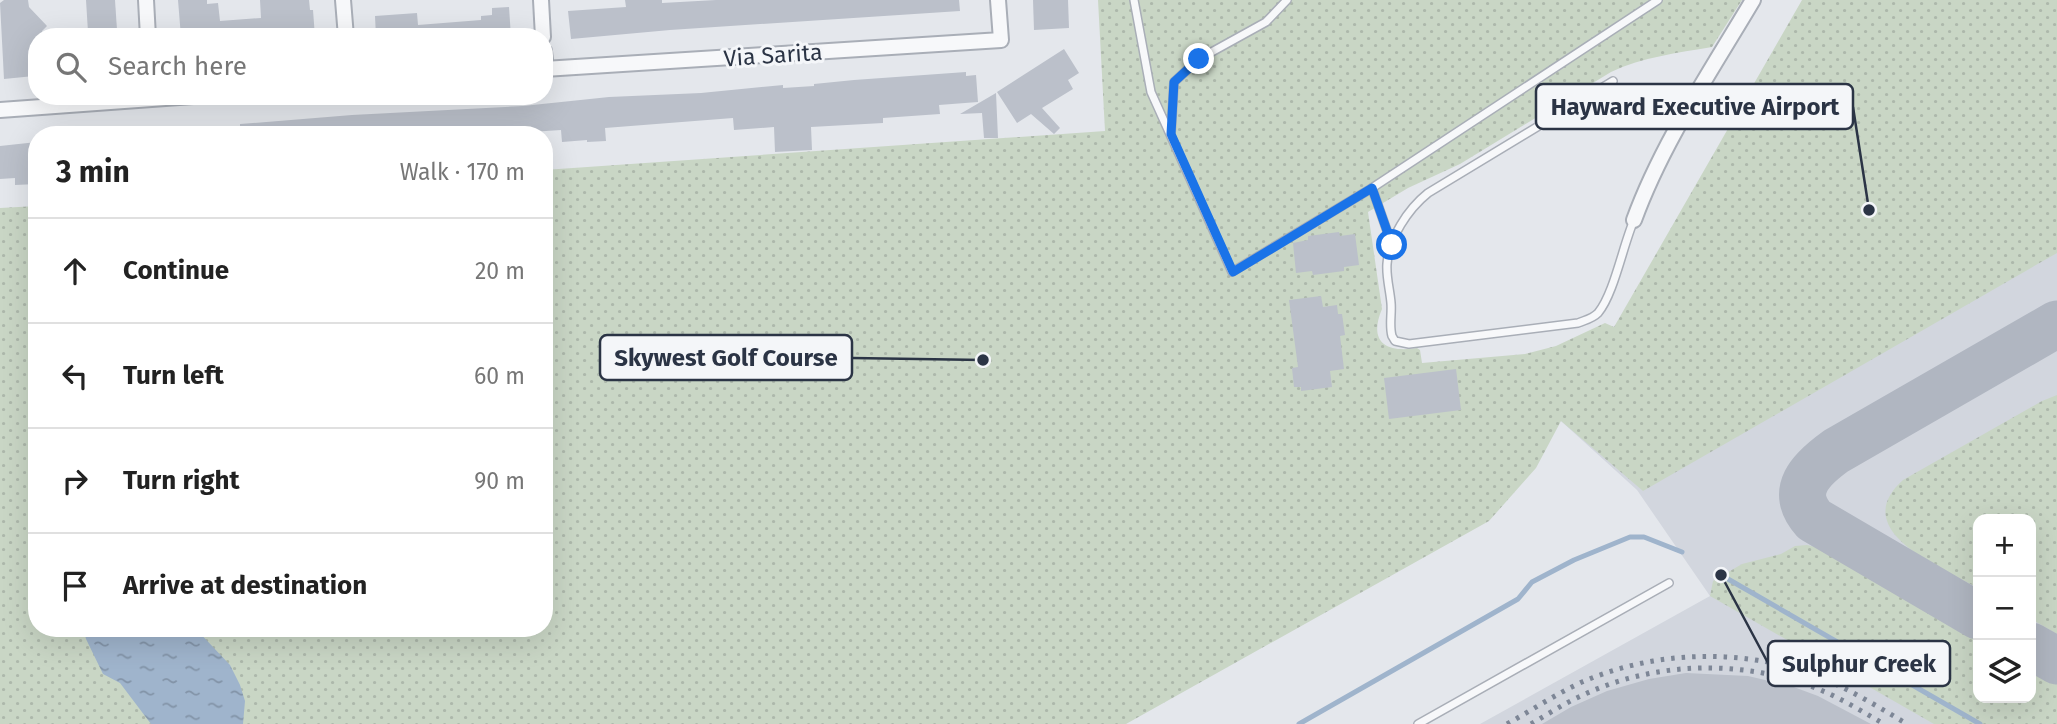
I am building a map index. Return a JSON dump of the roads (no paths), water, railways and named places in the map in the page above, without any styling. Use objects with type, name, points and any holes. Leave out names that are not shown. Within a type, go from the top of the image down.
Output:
[{"type":"street","points":[[146,0],[148,28]]},
{"type":"street","points":[[343,0],[345,28]]},
{"type":"street","points":[[541,0],[543,28]]},
{"type":"street","name":"Via Sarita","points":[[553,68],[1001,40],[998,0]]},
{"type":"street","points":[[1634,220],[1674,135],[1753,0]]},
{"type":"street","points":[[0,110],[63,105]]},
{"type":"lane","points":[[1134,0],[1151,92],[1233,272],[1372,188],[1658,0]]},
{"type":"lane","points":[[1171,134],[1174,82],[1199,59],[1266,22],[1287,0]]},
{"type":"lane","points":[[1613,81],[1427,193],[1410,210],[1392,245],[1386,265],[1392,312],[1390,330],[1395,341],[1409,344],[1578,323],[1590,319],[1606,300],[1634,220]]},
{"type":"lane","points":[[1372,188],[1392,245]]},
{"type":"lane","points":[[1418,724],[1669,583]]},
{"type":"water","points":[[204,637],[230,665],[240,685],[245,701],[243,724],[151,724],[120,683],[103,674],[86,639]]},
{"type":"waterway","points":[[1299,724],[1518,599],[1532,582],[1574,560],[1630,537],[1644,537],[1682,552]]},
{"type":"waterway","points":[[1721,575],[1980,724]]},
{"type":"railway","points":[[1507,724],[1572,687],[1610,672],[1638,664],[1696,657],[1755,660],[1812,674],[1849,691],[1907,724]]},
{"type":"railway","points":[[1531,724],[1576,698],[1611,684],[1640,675],[1700,668],[1760,672],[1789,679],[1835,697],[1884,724]]},
{"type":"place","name":"Hayward Executive Airport","points":[[1869,210]]},
{"type":"place","name":"Skywest Golf Course","points":[[983,360]]},
{"type":"place","name":"Sulphur Creek","points":[[1721,575]]}]
